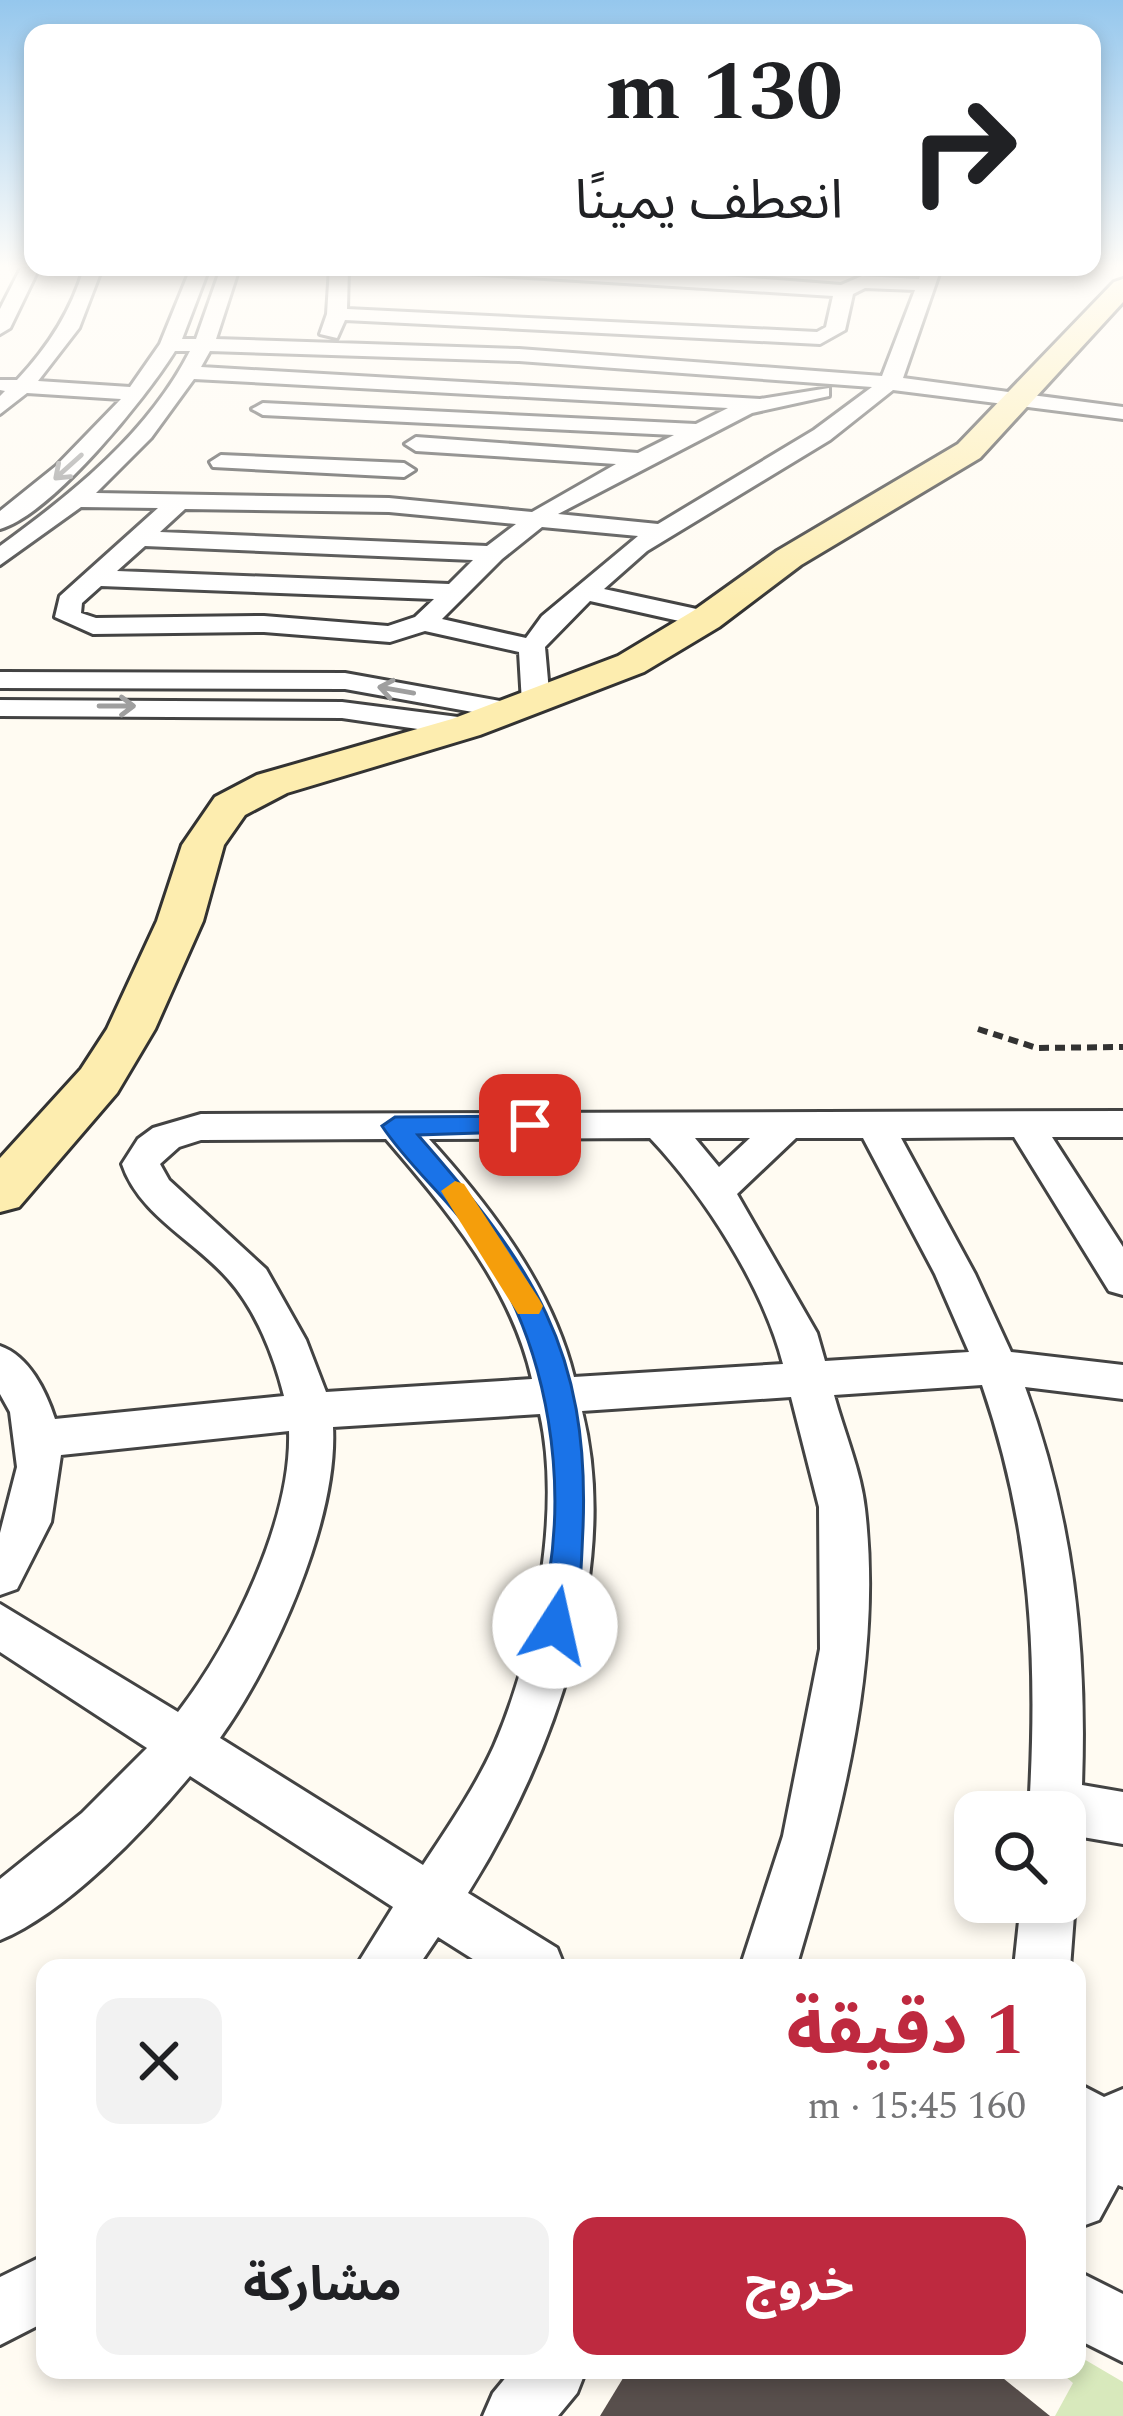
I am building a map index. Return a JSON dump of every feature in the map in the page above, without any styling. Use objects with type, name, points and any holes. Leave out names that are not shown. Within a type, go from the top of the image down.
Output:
[{"type":"street","points":[[0,522],[83,454],[146,381]]},
{"type":"street","points":[[0,558],[77,500],[122,456],[184,381]]},
{"type":"street","points":[[285,381],[184,502],[69,601],[66,613],[74,621],[92,626],[264,624],[390,634],[410,631],[536,517],[590,484],[757,403]]},
{"type":"street","points":[[309,381],[757,403],[889,382]]},
{"type":"street","points":[[389,505],[412,469],[416,444],[444,381]]},
{"type":"street","points":[[878,381],[1023,396],[1123,413]]},
{"type":"street","points":[[0,1193],[99,1081],[131,1029],[180,921],[203,845],[230,806],[272,784],[466,727],[631,664],[706,619],[789,558],[969,451],[1037,381]]},
{"type":"street","points":[[524,707],[532,647],[585,592],[661,531],[822,435],[889,382]]},
{"type":"street","points":[[0,408],[11,385],[136,394]]},
{"type":"street","points":[[242,436],[429,415],[700,430]]},
{"type":"street","points":[[242,436],[412,469]]},
{"type":"street","points":[[416,444],[641,459]]},
{"type":"street","points":[[505,476],[515,451]]},
{"type":"street","points":[[548,480],[590,484]]},
{"type":"street","points":[[77,500],[389,505],[661,531]]},
{"type":"street","points":[[140,538],[493,554]]},
{"type":"street","points":[[95,578],[454,592]]},
{"type":"street","points":[[585,592],[706,619]]},
{"type":"street","points":[[424,623],[532,647]]},
{"type":"street","points":[[0,680],[345,681],[524,707]]},
{"type":"street","points":[[0,708],[342,710],[466,727]]},
{"type":"street","points":[[0,1913],[78,1850],[184,1741],[240,1664],[292,1538],[313,1453],[309,1411],[285,1334],[238,1258],[148,1184],[141,1164],[152,1148],[182,1130],[1123,1124]]},
{"type":"street","points":[[390,1959],[431,1902],[508,1774],[563,1595],[570,1462],[562,1396],[518,1283],[450,1185],[395,1126]]},
{"type":"street","points":[[661,1126],[697,1164],[716,1193],[796,1333],[842,1507],[844,1649],[809,1836],[770,1959]]},
{"type":"street","points":[[716,1193],[786,1126]]},
{"type":"street","points":[[876,1127],[997,1366],[1028,1460],[1052,1577],[1055,1791]]},
{"type":"street","points":[[1027,1128],[1123,1280]]},
{"type":"street","points":[[0,1363],[28,1398],[38,1439],[41,1488],[16,1552],[0,1574]]},
{"type":"street","points":[[38,1439],[309,1411],[997,1366],[1123,1382]]},
{"type":"street","points":[[0,1626],[522,1959]]},
{"type":"street","points":[[1086,1813],[1123,1818]]},
{"type":"street","points":[[1043,1959],[1046,1923]]},
{"type":"street","points":[[1086,2178],[1107,2132]]},
{"type":"street","points":[[0,2313],[36,2291]]},
{"type":"street","points":[[1086,2307],[1123,2330]]},
{"type":"street","points":[[516,2416],[547,2379]]},
{"type":"path","points":[[978,1029],[1037,1048],[1123,1047]]},
{"type":"green space","points":[[1086,2360],[1123,2382],[1123,2416],[1055,2416],[1073,2383],[1068,2379],[1086,2379]]},
{"type":"building","points":[[623,2379],[1004,2379],[1050,2416],[600,2416]]},
{"type":"slow traffic","points":[[455,1191],[529,1306]]},
{"type":"route","points":[[530,1125],[395,1126],[450,1185],[518,1283],[562,1396],[570,1462],[563,1595],[555,1626]]}]
